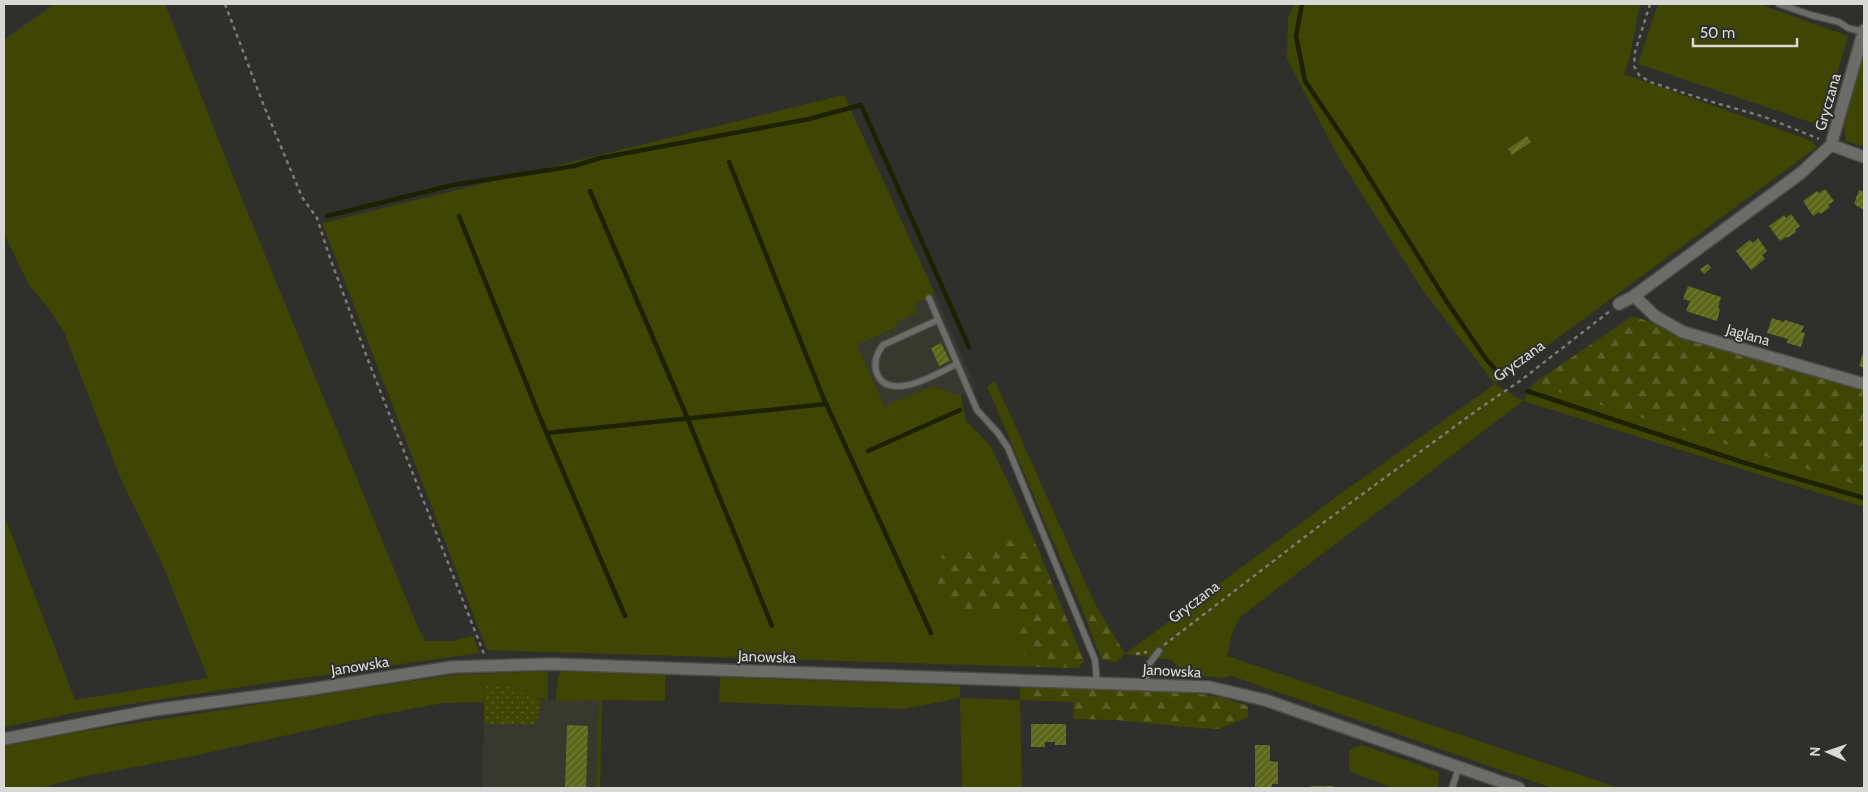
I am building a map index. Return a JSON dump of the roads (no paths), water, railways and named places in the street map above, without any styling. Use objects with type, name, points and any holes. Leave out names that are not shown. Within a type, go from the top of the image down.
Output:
[{"type":"street","name":"Gryczana","points":[[1619,304],[1634,296],[1801,173],[1831,145],[1864,31]]},
{"type":"street","points":[[1831,145],[1864,157]]},
{"type":"street","name":"Jaglana","points":[[1634,296],[1655,316],[1683,332],[1864,384]]},
{"type":"street","name":"Janowska","points":[[4,739],[154,710],[305,690],[452,667],[538,664],[1097,682],[1209,687],[1266,700],[1519,788]]},
{"type":"lane","points":[[1779,4],[1840,22],[1848,28],[1864,31]]},
{"type":"lane","points":[[929,298],[977,410],[998,433],[1008,448],[1095,660],[1097,682]]},
{"type":"lane","points":[[938,320],[883,345],[877,353],[875,362],[878,375],[888,385],[898,388],[907,386],[957,364]]},
{"type":"lane","points":[[1145,684],[1149,664],[1159,651]]},
{"type":"lane","points":[[1452,788],[1459,767]]},
{"type":"waterway","points":[[1302,4],[1296,36],[1305,81],[1355,155],[1447,302],[1486,359],[1504,379]]},
{"type":"waterway","points":[[327,216],[453,185],[574,166],[600,158],[809,119],[861,105],[969,347]]},
{"type":"waterway","points":[[729,162],[823,397],[931,633]]},
{"type":"waterway","points":[[590,191],[687,417],[772,626]]},
{"type":"waterway","points":[[459,216],[541,420],[625,616]]},
{"type":"waterway","points":[[1527,391],[1748,464],[1864,498]]},
{"type":"waterway","points":[[547,433],[826,404]]},
{"type":"waterway","points":[[868,451],[960,410]]}]
